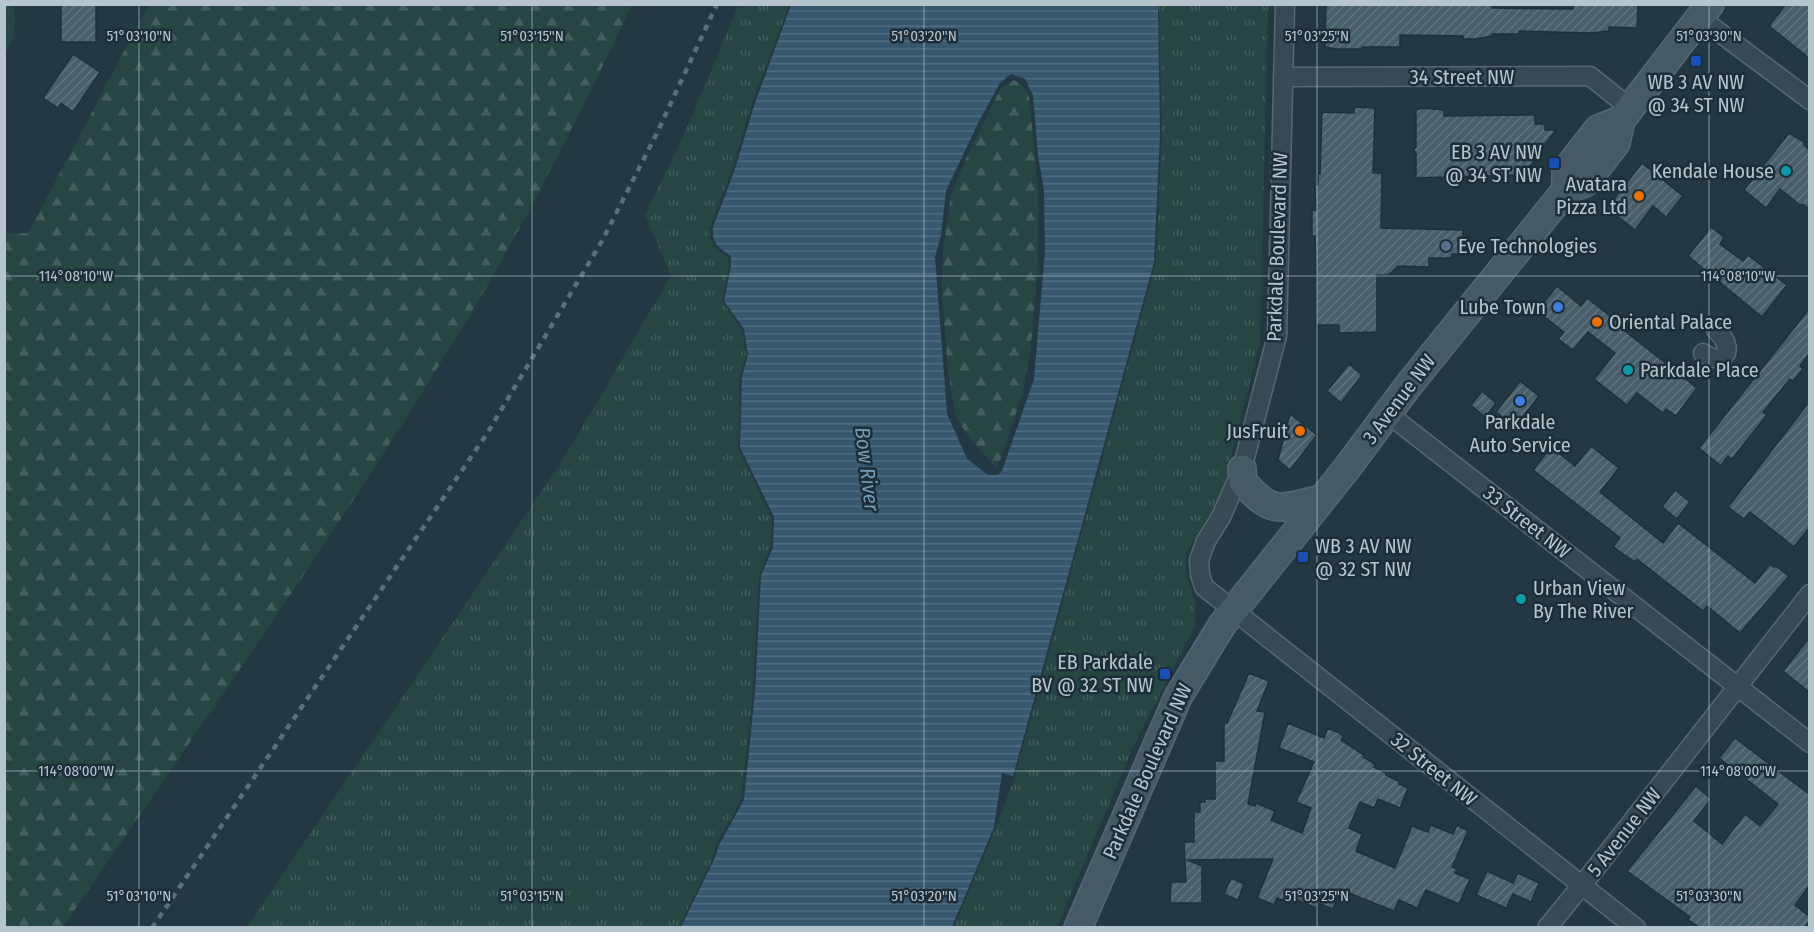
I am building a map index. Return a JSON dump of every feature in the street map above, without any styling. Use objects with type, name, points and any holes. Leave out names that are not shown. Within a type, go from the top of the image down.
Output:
[{"type":"main road","name":"3 Avenue NW","points":[[1234,609],[1322,500],[1387,413],[1566,190],[1566,170],[1598,129],[1626,114],[1705,11]]},
{"type":"main road","points":[[1242,469],[1243,482],[1266,505],[1279,508],[1322,500]]},
{"type":"main road","name":"Parkdale Boulevard NW","points":[[1078,927],[1178,697],[1234,609]]},
{"type":"street","name":"Parkdale Boulevard NW","points":[[1234,609],[1204,586],[1198,560],[1206,541],[1221,518],[1242,469],[1277,336],[1285,4]]},
{"type":"street","points":[[1705,11],[1809,100]]},
{"type":"street","name":"34 Street NW","points":[[1283,77],[1590,76],[1626,114]]},
{"type":"street","points":[[1704,353],[1712,359],[1719,358],[1725,353],[1728,347],[1726,339],[1716,330]]},
{"type":"street","name":"33 Street NW","points":[[1387,413],[1809,743]]},
{"type":"street","name":"5 Avenue NW","points":[[1547,927],[1809,594]]},
{"type":"street","name":"32 Street NW","points":[[1234,609],[1581,886],[1636,927]]},
{"type":"green space","points":[[5,4],[14,5],[15,24],[12,42],[5,53]]},
{"type":"green space","points":[[149,4],[632,5],[550,171],[483,293],[364,484],[265,633],[63,927],[5,927],[5,233],[28,233]]},
{"type":"green space","points":[[739,4],[789,5],[752,103],[733,167],[709,230],[714,246],[728,257],[729,267],[722,301],[742,330],[746,355],[739,378],[738,448],[772,518],[771,546],[759,575],[753,692],[741,800],[716,845],[712,860],[679,927],[247,927],[564,458],[671,276],[645,215],[690,121]]},
{"type":"green space","points":[[1159,5],[1268,5],[1260,341],[1223,488],[1212,511],[1186,553],[1186,574],[1195,601],[1195,626],[1133,747],[1057,927],[954,927],[1015,776],[1156,262],[1162,134]]},
{"type":"green space","points":[[1014,80],[1022,85],[1029,96],[1038,189],[1038,267],[1031,345],[1023,393],[997,469],[971,440],[956,418],[948,370],[942,295],[943,250],[951,195],[968,154],[1001,88]]},
{"type":"water","name":"Bow River","points":[[791,5],[1158,5],[1160,134],[1154,262],[1013,776],[1002,773],[994,827],[952,927],[681,927],[719,845],[744,800],[755,693],[761,576],[773,547],[774,517],[740,447],[742,377],[748,355],[744,329],[724,301],[731,256],[717,244],[713,233],[713,227],[735,169],[755,103]],"holes":[[[1011,74],[1025,79],[1033,95],[1038,156],[1044,190],[1045,251],[1034,379],[1002,471],[998,475],[988,475],[967,459],[947,414],[935,257],[941,235],[946,191],[979,121],[1000,83]]]},
{"type":"building","points":[[61,4],[96,4],[96,42],[61,42]]},
{"type":"building","points":[[1326,4],[1492,4],[1492,8],[1573,9],[1573,4],[1638,4],[1637,28],[1609,27],[1609,31],[1592,33],[1519,31],[1519,34],[1492,34],[1492,36],[1476,39],[1463,39],[1463,36],[1400,35],[1400,47],[1336,49],[1325,47]]},
{"type":"building","points":[[1786,4],[1809,4],[1809,58],[1769,26]]},
{"type":"building","points":[[73,54],[100,72],[73,112],[61,103],[58,108],[43,98]]},
{"type":"building","points":[[1354,107],[1375,108],[1373,173],[1382,173],[1381,228],[1463,230],[1465,254],[1452,254],[1452,258],[1429,258],[1429,267],[1398,266],[1389,275],[1377,275],[1377,332],[1339,333],[1339,325],[1316,325],[1316,262],[1315,236],[1312,236],[1312,210],[1316,210],[1315,185],[1318,185],[1318,174],[1320,174],[1322,112],[1354,113]]},
{"type":"building","points":[[1423,108],[1444,110],[1444,116],[1535,115],[1535,124],[1545,124],[1545,130],[1556,130],[1541,149],[1535,144],[1535,160],[1524,175],[1416,178],[1416,153],[1413,149],[1416,147],[1416,110]]},
{"type":"building","name":"Kendale House","points":[[1789,133],[1804,142],[1809,150],[1809,209],[1803,204],[1800,205],[1780,189],[1766,208],[1744,190]]},
{"type":"building","points":[[1642,163],[1683,196],[1666,217],[1653,206],[1635,230],[1607,208]]},
{"type":"building","points":[[1711,227],[1724,237],[1720,244],[1743,261],[1748,255],[1787,285],[1762,317],[1688,256]]},
{"type":"building","points":[[1557,286],[1581,306],[1587,298],[1697,388],[1676,416],[1666,409],[1663,413],[1637,393],[1627,405],[1594,379],[1615,353],[1588,332],[1573,350],[1558,339],[1564,332],[1537,311]]},
{"type":"building","points":[[1809,309],[1809,354],[1800,366],[1803,369],[1793,381],[1790,379],[1763,412],[1767,415],[1732,459],[1728,456],[1721,466],[1699,448]]},
{"type":"building","points":[[1349,364],[1362,375],[1341,403],[1327,391]]},
{"type":"building","name":"Parkdale Auto Service","points":[[1520,381],[1539,396],[1515,427],[1496,412]]},
{"type":"building","points":[[1482,391],[1496,403],[1485,417],[1471,405]]},
{"type":"building","points":[[1809,402],[1809,528],[1794,547],[1750,512],[1744,519],[1728,507]]},
{"type":"building","points":[[1290,414],[1317,435],[1290,470],[1278,460]]},
{"type":"building","points":[[1591,446],[1619,468],[1600,492],[1663,543],[1678,523],[1755,583],[1770,564],[1789,576],[1740,633],[1707,606],[1703,611],[1637,559],[1635,562],[1613,547],[1620,538],[1533,470],[1551,447],[1575,466]]},
{"type":"building","points":[[1675,490],[1690,502],[1677,519],[1662,507]]},
{"type":"building","points":[[1809,638],[1809,692],[1783,671]]},
{"type":"building","points":[[1249,673],[1269,681],[1257,711],[1265,712],[1248,804],[1255,806],[1256,803],[1275,811],[1271,820],[1302,833],[1311,808],[1296,802],[1314,762],[1279,748],[1288,723],[1324,738],[1328,728],[1339,733],[1343,736],[1341,740],[1375,764],[1374,767],[1408,788],[1400,808],[1378,799],[1374,808],[1360,802],[1349,828],[1362,834],[1356,851],[1395,868],[1412,826],[1428,832],[1431,825],[1453,834],[1457,825],[1468,831],[1452,867],[1457,869],[1455,873],[1470,879],[1459,904],[1426,890],[1417,908],[1399,900],[1394,911],[1341,890],[1333,909],[1318,903],[1316,908],[1295,899],[1293,904],[1277,898],[1274,905],[1257,898],[1273,859],[1187,860],[1202,866],[1202,903],[1170,903],[1171,882],[1186,882],[1184,842],[1194,842],[1194,812],[1200,812],[1200,802],[1205,802],[1205,799],[1215,799],[1215,761],[1224,761],[1224,723],[1227,723]]},
{"type":"building","points":[[1735,738],[1809,794],[1809,886],[1795,905],[1809,916],[1809,922],[1805,927],[1699,927],[1688,920],[1690,917],[1627,871],[1696,786],[1711,799],[1694,821],[1722,844],[1745,814],[1760,826],[1778,804],[1719,758]]},
{"type":"building","points":[[1487,871],[1513,883],[1518,873],[1539,883],[1531,902],[1513,894],[1506,908],[1476,895]]},
{"type":"building","points":[[1231,878],[1244,884],[1238,900],[1224,894]]},
{"type":"railway","points":[[152,928],[488,432],[602,241],[656,135],[717,4]]},
{"type":"place","name":"WB 3 AV NW @ 34 ST NW","points":[[1696,61]]},
{"type":"place","name":"EB 3 AV NW @ 34 ST NW","points":[[1554,163]]},
{"type":"place","name":"Kendale House","points":[[1786,171]]},
{"type":"place","name":"Avatara Pizza Ltd","points":[[1639,196]]},
{"type":"place","name":"Eve Technologies","points":[[1446,246]]},
{"type":"place","name":"Lube Town","points":[[1558,307]]},
{"type":"place","name":"Oriental Palace","points":[[1597,322]]},
{"type":"place","name":"Parkdale Place","points":[[1628,370]]},
{"type":"place","name":"Parkdale Auto Service","points":[[1520,401]]},
{"type":"place","name":"JusFruit","points":[[1300,431]]},
{"type":"place","name":"WB 3 AV NW @ 32 ST NW","points":[[1303,557]]},
{"type":"place","name":"Urban View By The River","points":[[1521,599]]},
{"type":"place","name":"EB Parkdale BV @ 32 ST NW","points":[[1165,674]]}]
